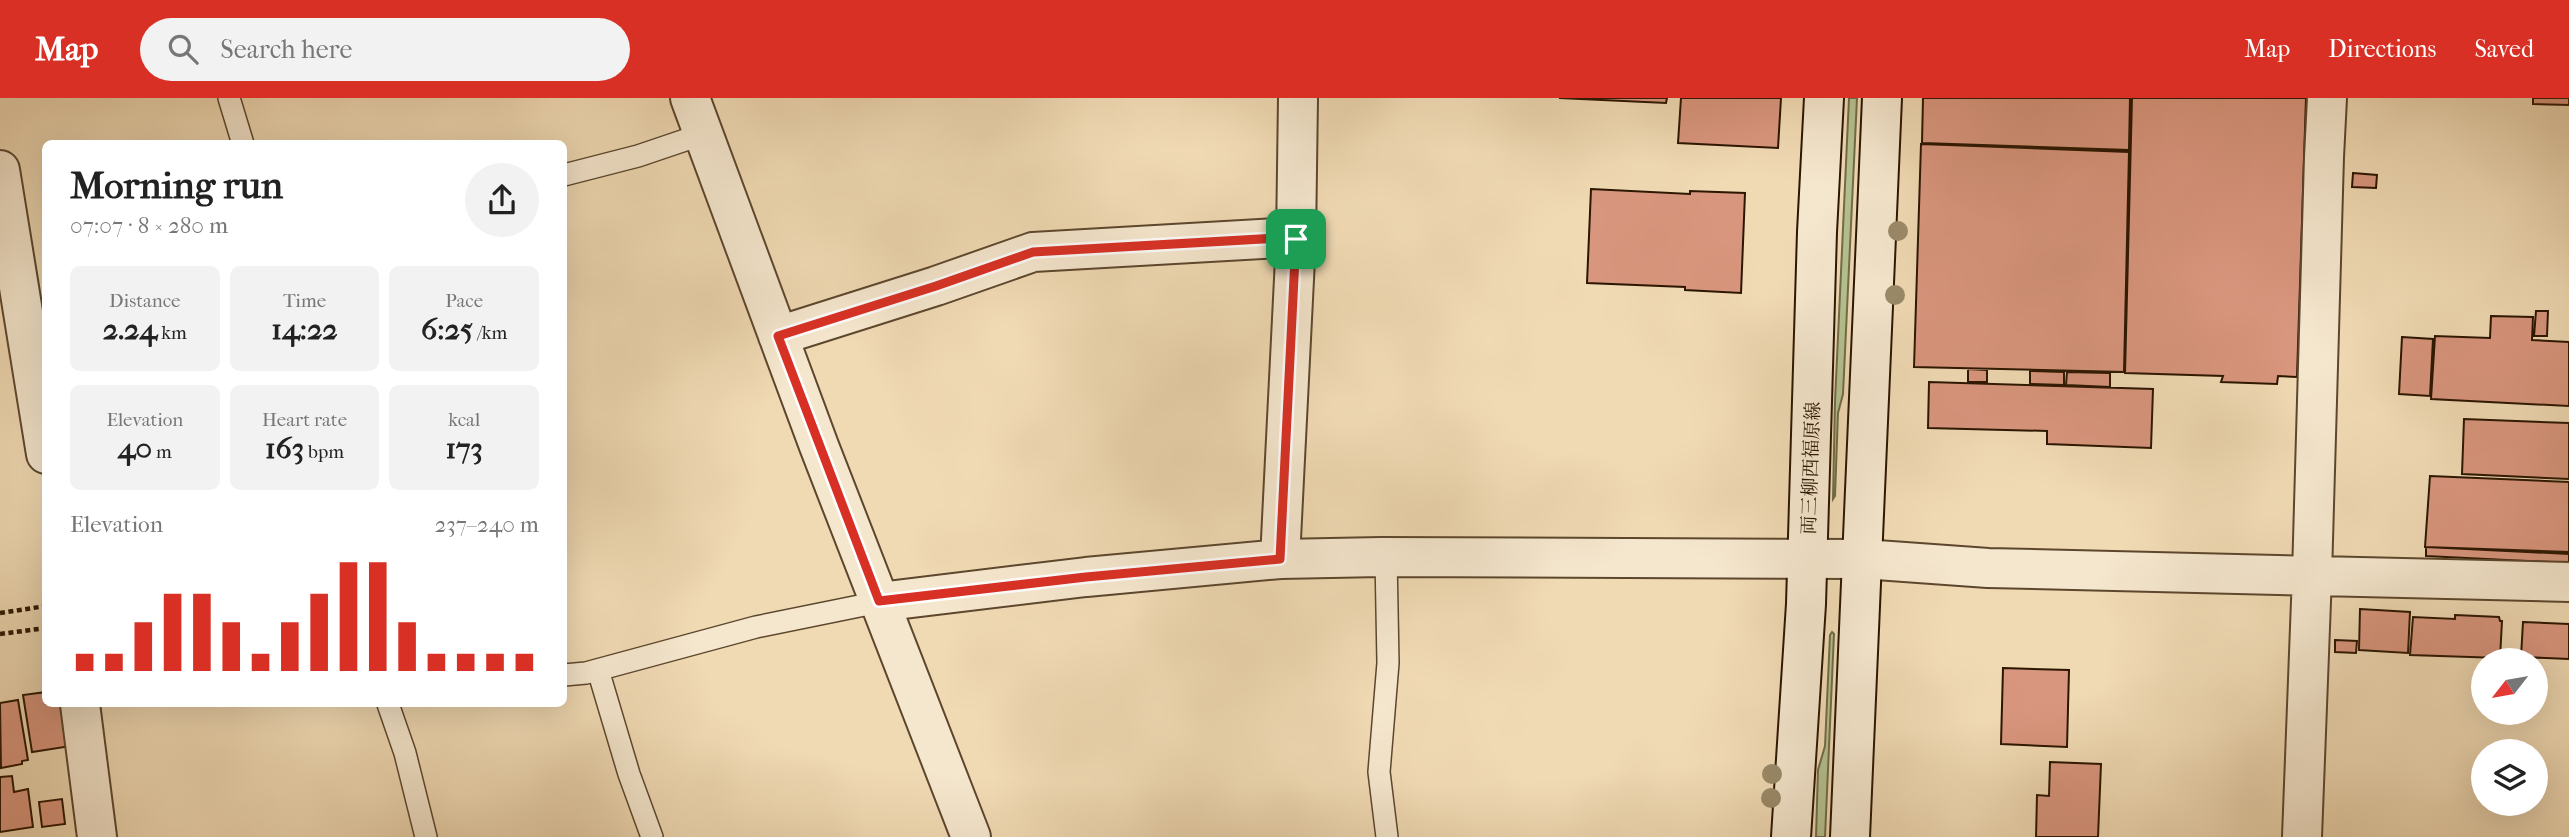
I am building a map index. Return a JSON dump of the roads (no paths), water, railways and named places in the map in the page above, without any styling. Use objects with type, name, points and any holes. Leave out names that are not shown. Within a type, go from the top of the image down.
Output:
[{"type":"street","points":[[690,98],[879,601],[961,835]]},
{"type":"street","points":[[1280,559],[1296,237],[1298,98]]},
{"type":"street","name":"両三柳西福原線","points":[[1791,837],[1807,559],[1824,98]]},
{"type":"street","points":[[1850,837],[1882,98]]},
{"type":"street","points":[[2302,837],[2323,158],[2328,98]]},
{"type":"street","points":[[0,170],[42,429]]},
{"type":"street","points":[[778,336],[1033,252],[1296,237]]},
{"type":"street","points":[[879,601],[1086,577],[1280,559],[1386,557],[1863,559],[1988,568],[2569,582]]},
{"type":"street","points":[[80,707],[97,837]]},
{"type":"lane","points":[[229,98],[242,140]]},
{"type":"lane","points":[[567,174],[638,156],[703,134]]},
{"type":"lane","points":[[1386,557],[1388,663],[1379,772],[1387,837]]},
{"type":"lane","points":[[567,675],[598,670],[756,627],[879,601]]},
{"type":"lane","points":[[598,670],[629,774],[652,837]]},
{"type":"lane","points":[[389,707],[405,753],[426,837]]}]
